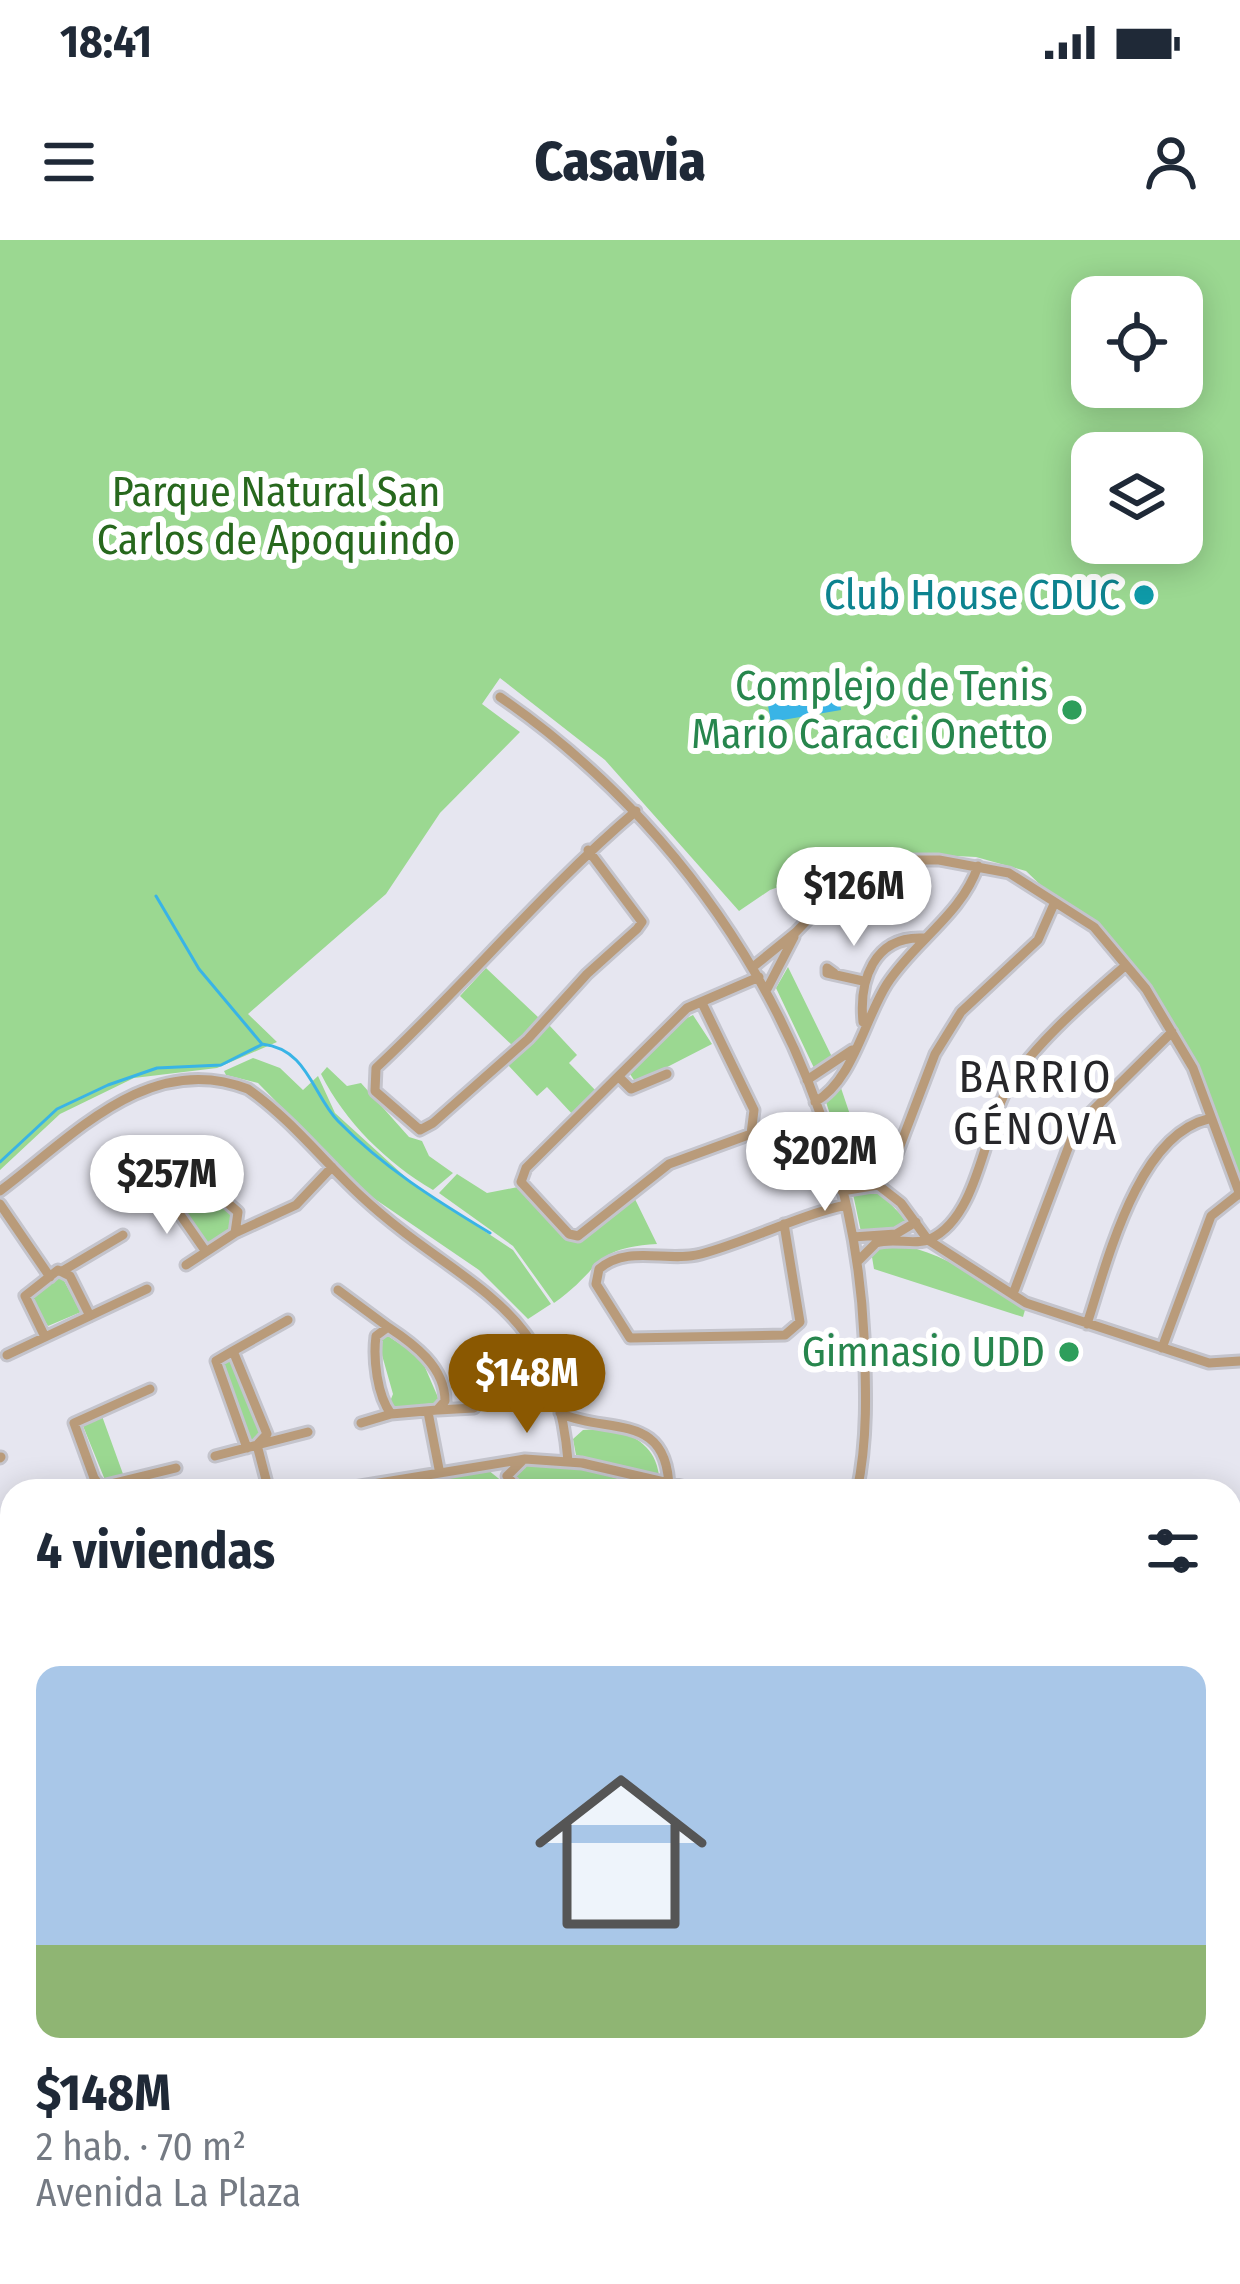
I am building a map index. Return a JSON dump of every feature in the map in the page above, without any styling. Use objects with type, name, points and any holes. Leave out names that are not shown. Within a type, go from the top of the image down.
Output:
[{"type":"street","points":[[500,697],[564,744],[636,811],[695,880],[766,991],[815,1102],[853,1237],[865,1368],[861,1479]]},
{"type":"street","points":[[588,850],[637,908],[642,922],[638,929],[587,974],[528,1039],[433,1124],[420,1130],[408,1125],[376,1090],[376,1068],[464,987],[588,850],[636,811]]},
{"type":"street","points":[[702,1003],[754,1110],[751,1134],[669,1164],[578,1236],[569,1234],[528,1191],[521,1175],[687,1008],[756,972],[857,868],[906,859],[978,866],[1028,882],[1094,927],[1193,1068],[1208,1119],[1240,1194],[1211,1216],[1162,1348]]},
{"type":"street","points":[[815,1102],[840,1080],[863,1025],[922,938],[965,895],[978,866]]},
{"type":"street","points":[[842,1191],[878,1185],[895,1160],[935,1054],[961,1012],[1038,940],[1054,904]]},
{"type":"street","points":[[766,991],[796,932]]},
{"type":"street","points":[[863,1025],[863,981],[888,947],[922,938]]},
{"type":"street","points":[[928,1240],[966,1196],[994,1114],[1015,1074],[1125,966]]},
{"type":"street","points":[[835,973],[863,981]]},
{"type":"street","points":[[1012,1294],[1076,1127],[1172,1032]]},
{"type":"street","points":[[807,1080],[852,1050]]},
{"type":"street","points":[[620,1078],[631,1089],[667,1074]]},
{"type":"street","points":[[0,1191],[110,1104],[194,1078],[248,1089],[392,1222],[507,1307],[537,1349],[560,1413],[568,1461]]},
{"type":"street","points":[[1087,1324],[1144,1169],[1188,1127],[1208,1119]]},
{"type":"street","points":[[186,1265],[204,1249],[296,1205],[332,1167]]},
{"type":"street","points":[[154,1177],[169,1192],[204,1249]]},
{"type":"street","points":[[169,1192],[182,1180],[199,1178],[238,1212],[264,1220]]},
{"type":"street","points":[[878,1185],[928,1240],[1012,1294],[1209,1363],[1240,1361]]},
{"type":"street","points":[[0,1204],[50,1277]]},
{"type":"street","points":[[784,1224],[800,1310],[800,1322],[791,1333],[630,1338],[596,1283],[598,1268],[615,1258],[701,1254],[784,1224],[846,1204]]},
{"type":"street","points":[[235,1233],[238,1212]]},
{"type":"street","points":[[853,1237],[896,1234],[916,1222]]},
{"type":"street","points":[[45,1337],[25,1295],[123,1235]]},
{"type":"street","points":[[857,1262],[868,1248],[888,1239],[928,1240]]},
{"type":"street","points":[[64,1270],[90,1316]]},
{"type":"street","points":[[7,1355],[147,1289]]},
{"type":"street","points":[[338,1290],[430,1361],[445,1386],[445,1401],[433,1411]]},
{"type":"street","points":[[202,1369],[288,1321]]},
{"type":"street","points":[[388,1327],[376,1336],[374,1347],[382,1402],[391,1414]]},
{"type":"street","points":[[233,1351],[267,1434],[252,1447]]},
{"type":"street","points":[[216,1361],[264,1479]]},
{"type":"street","points":[[99,1479],[74,1423],[150,1389]]},
{"type":"street","points":[[361,1423],[391,1414],[474,1408]]},
{"type":"street","points":[[433,1411],[440,1469]]},
{"type":"street","points":[[560,1413],[582,1424],[636,1428],[659,1450],[668,1479]]},
{"type":"street","points":[[565,1438],[582,1424]]},
{"type":"street","points":[[215,1456],[308,1432]]},
{"type":"street","points":[[390,1479],[525,1459],[568,1461],[639,1479]]},
{"type":"street","points":[[507,1479],[509,1469],[525,1459]]},
{"type":"street","points":[[489,1462],[507,1479]]},
{"type":"street","points":[[138,1479],[176,1468]]},
{"type":"green space","name":"Parque Natural San Carlos de Apoquindo","points":[[0,240],[1240,240],[1240,1180],[1216,1131],[1197,1069],[1147,984],[1101,926],[1053,897],[1026,871],[976,857],[875,852],[770,890],[739,911],[605,760],[500,678],[482,704],[520,732],[440,813],[386,894],[248,1014],[277,1042],[217,1068],[134,1078],[60,1114],[0,1170]]},
{"type":"green space","points":[[788,967],[834,1061],[815,1070],[776,988]]},
{"type":"green space","points":[[486,968],[539,1018],[513,1046],[460,996]]},
{"type":"green space","points":[[693,1015],[712,1044],[636,1083],[630,1074],[679,1022]]},
{"type":"green space","points":[[549,1025],[577,1055],[569,1063],[598,1093],[574,1116],[547,1087],[537,1096],[508,1065]]},
{"type":"green space","points":[[253,1058],[280,1068],[303,1090],[318,1076],[335,1113],[412,1183],[513,1250],[551,1304],[528,1319],[479,1270],[366,1193],[258,1083],[226,1075],[224,1071]]},
{"type":"green space","points":[[327,1067],[347,1086],[361,1083],[409,1137],[422,1141],[429,1156],[453,1173],[433,1190],[399,1167],[355,1125],[331,1092],[321,1074]]},
{"type":"green space","points":[[841,1088],[871,1177],[852,1183],[826,1102]]},
{"type":"green space","points":[[457,1174],[487,1193],[518,1187],[575,1241],[633,1195],[657,1244],[608,1255],[554,1303],[513,1246],[439,1193]]},
{"type":"green space","points":[[192,1184],[206,1186],[235,1216],[233,1228],[209,1243],[201,1239],[177,1193]]},
{"type":"green space","points":[[878,1191],[908,1222],[894,1231],[861,1232],[853,1194]]},
{"type":"green space","points":[[885,1244],[923,1251],[959,1267],[1025,1310],[1023,1317],[874,1269],[871,1251]]},
{"type":"green space","points":[[61,1275],[81,1312],[48,1326],[31,1300]]},
{"type":"green space","points":[[385,1334],[421,1358],[440,1402],[399,1408],[389,1404],[393,1394],[378,1341]]},
{"type":"green space","points":[[235,1357],[262,1437],[245,1441],[219,1364]]},
{"type":"green space","points":[[102,1416],[123,1474],[105,1479],[83,1426]]},
{"type":"green space","points":[[612,1428],[643,1444],[659,1475],[576,1455],[573,1439],[583,1430]]},
{"type":"green space","points":[[521,1464],[572,1466],[619,1479],[516,1479],[512,1475]]},
{"type":"green space","points":[[488,1470],[499,1479],[439,1479]]},
{"type":"water","points":[[838,688],[841,710],[771,722],[767,700]]},
{"type":"waterway","points":[[156,896],[199,969],[262,1044],[290,1054],[299,1063],[338,1121],[392,1168],[490,1233]]},
{"type":"waterway","points":[[0,1162],[57,1109],[108,1085],[157,1068],[221,1065],[261,1045]]},
{"type":"place","name":"Club House CDUC","points":[[1144,595]]},
{"type":"place","name":"Complejo de Tenis Mario Caracci Onetto","points":[[1072,710]]},
{"type":"place","name":"Gimnasio UDD","points":[[1069,1352]]},
{"type":"district","name":"BARRIO GÉNOVA","points":[[1036,1103]]}]
